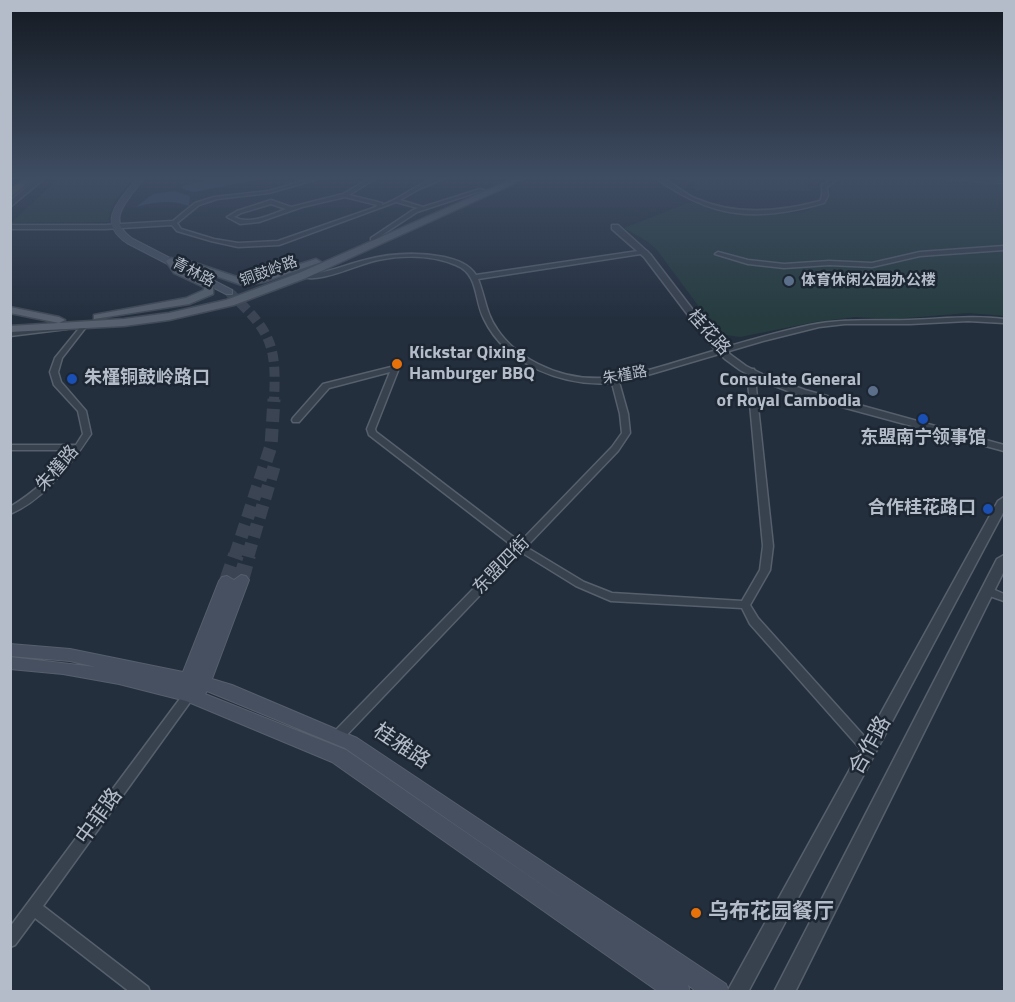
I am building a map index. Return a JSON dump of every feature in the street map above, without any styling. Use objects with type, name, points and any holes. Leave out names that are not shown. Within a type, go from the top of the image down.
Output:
[{"type":"main road","name":"铜鼓岭路","points":[[86,323],[199,304],[246,290],[324,260],[405,225]]},
{"type":"main road","name":"铜鼓岭路","points":[[10,329],[195,312],[302,276],[417,225]]},
{"type":"main road","name":"青林路","points":[[120,226],[130,241],[175,261],[232,291]]},
{"type":"main road","points":[[175,261],[204,268],[234,282],[246,282],[324,260]]},
{"type":"main road","points":[[86,323],[189,301],[209,292],[208,286],[178,271],[175,261]]},
{"type":"main road","points":[[10,310],[62,324]]},
{"type":"main road","name":"铜鼓岭路","points":[[10,322],[62,324]]},
{"type":"main road","points":[[192,690],[234,580]]},
{"type":"main road","name":"桂雅路","points":[[10,650],[70,655],[192,690],[339,756],[679,992]]},
{"type":"main road","name":"桂雅路","points":[[10,663],[63,668],[192,690],[226,690],[337,737],[361,749],[718,992]]},
{"type":"street","points":[[10,227],[142,225]]},
{"type":"street","points":[[175,225],[179,230],[213,240],[238,245],[265,245],[301,236],[332,225]]},
{"type":"street","points":[[373,239],[394,225]]},
{"type":"street","name":"桂花路","points":[[615,227],[645,252],[702,331],[722,351],[751,371],[830,401],[1005,448]]},
{"type":"street","points":[[718,254],[748,262],[772,265],[803,266],[829,263],[872,265],[920,254],[1005,248]]},
{"type":"street","points":[[302,276],[320,276],[366,261],[397,256],[435,257],[459,263],[476,277],[645,252]]},
{"type":"street","name":"朱槿路","points":[[476,277],[488,320],[505,343],[529,363],[559,376],[588,381],[648,373],[807,328],[842,322],[915,322],[963,317],[1005,321]]},
{"type":"street","name":"朱槿路","points":[[10,511],[33,498],[70,460],[87,434],[82,411],[57,383],[54,372],[59,358],[86,323]]},
{"type":"street","points":[[10,334],[62,324]]},
{"type":"street","points":[[296,420],[326,386],[395,368],[371,429],[372,433],[520,547],[580,584],[611,597],[746,605]]},
{"type":"street","points":[[746,605],[765,570],[768,546],[751,371]]},
{"type":"street","name":"东盟四街","points":[[337,737],[615,448],[626,432],[615,379]]},
{"type":"street","points":[[10,448],[78,447]]},
{"type":"street","name":"合作路","points":[[737,992],[1005,501]]},
{"type":"street","points":[[784,992],[1005,559]]},
{"type":"street","points":[[988,591],[1005,598]]},
{"type":"street","points":[[746,605],[754,621],[869,750]]},
{"type":"street","name":"中菲路","points":[[10,940],[192,690]]},
{"type":"street","points":[[34,908],[143,992]]},
{"type":"green space","points":[[632,225],[1004,225],[1004,316],[968,313],[894,319],[855,317],[815,322],[740,337],[726,335],[714,327],[657,250],[624,228]]},
{"type":"tunnel","points":[[229,292],[254,317],[268,339],[274,365],[274,400]]},
{"type":"tunnel","points":[[235,556],[271,446],[274,399]]},
{"type":"tunnel","points":[[248,556],[274,467]]},
{"type":"tunnel","points":[[227,581],[236,555]]},
{"type":"tunnel","points":[[241,580],[248,555]]},
{"type":"place","name":"体育休闲公园办公楼","points":[[789,281]]},
{"type":"place","name":"Kickstar Qixing Hamburger BBQ","points":[[397,364]]},
{"type":"place","name":"朱槿铜鼓岭路口","points":[[72,379]]},
{"type":"place","name":"Consulate General of Royal Cambodia","points":[[873,391]]},
{"type":"place","name":"东盟南宁领事馆","points":[[923,419]]},
{"type":"place","name":"合作桂花路口","points":[[988,509]]},
{"type":"place","name":"乌布花园餐厅","points":[[696,913]]}]
